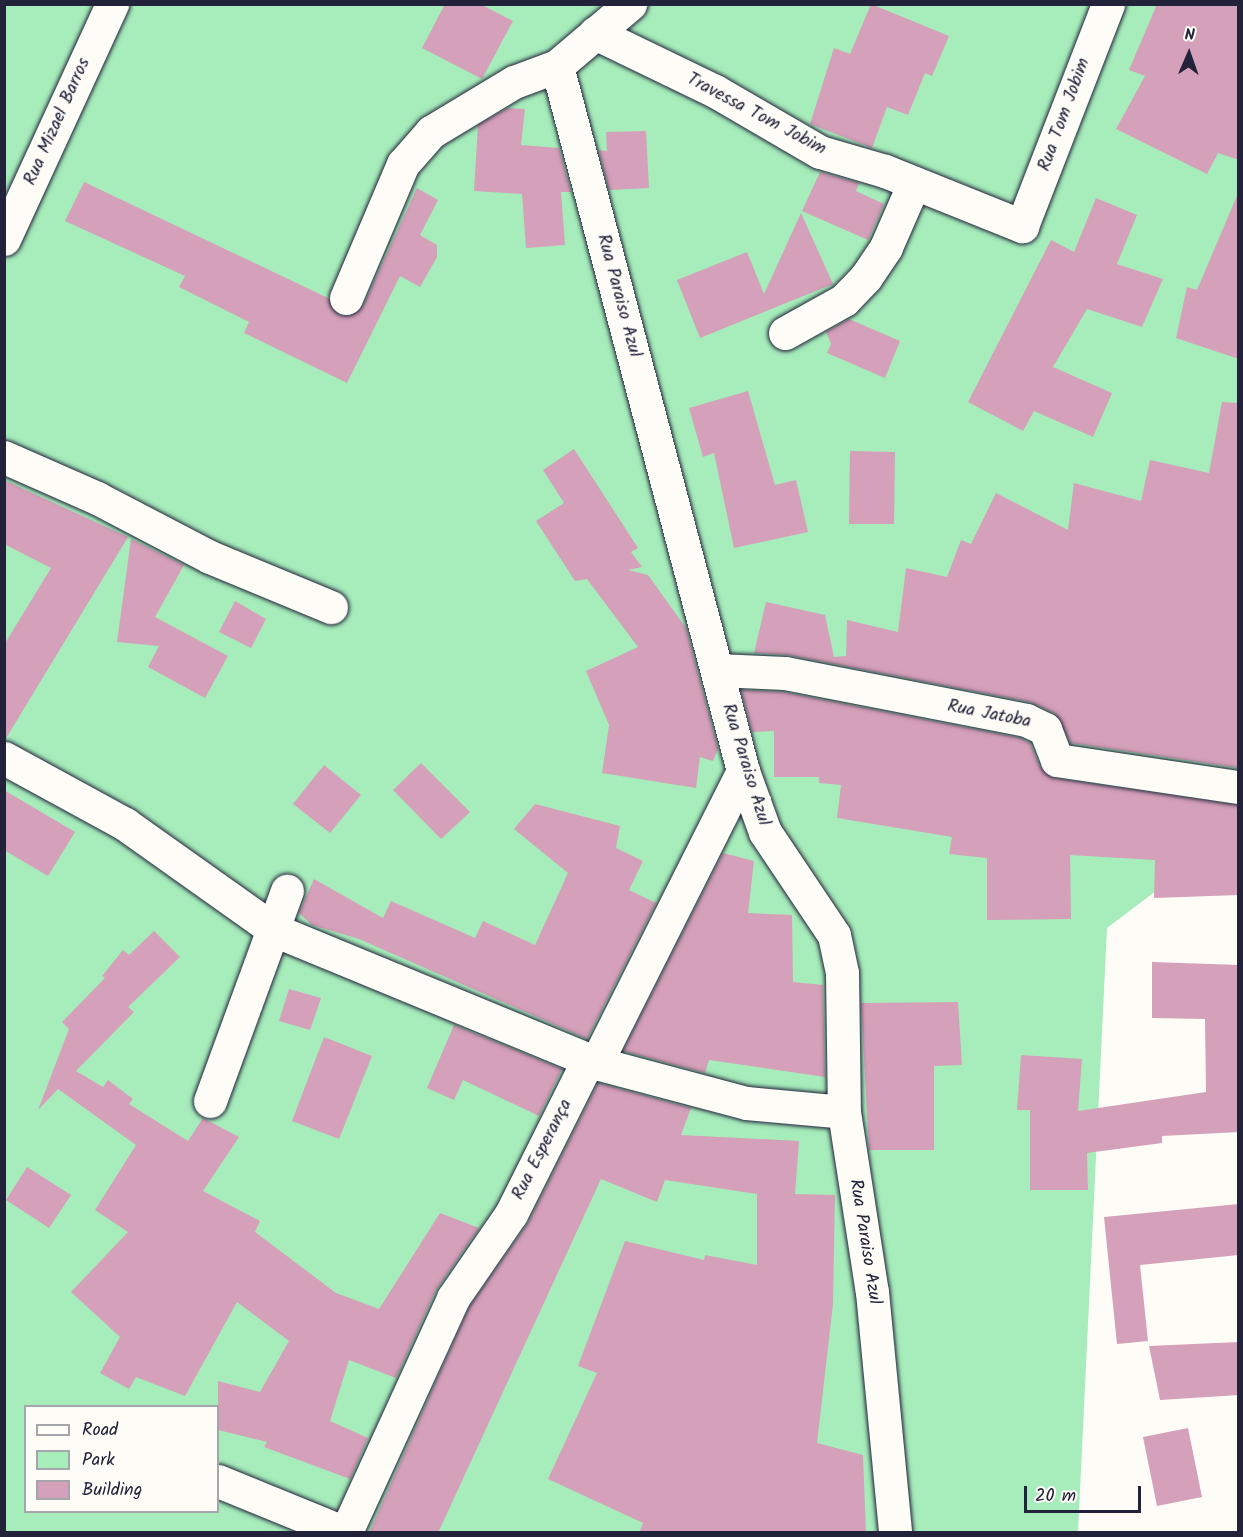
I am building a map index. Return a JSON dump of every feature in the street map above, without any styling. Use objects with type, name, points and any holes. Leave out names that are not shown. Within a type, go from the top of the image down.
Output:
[{"type":"street","name":"Rua Mizael Barros","points":[[4,239],[112,4]]},
{"type":"street","points":[[346,298],[403,164],[431,132],[514,82],[557,66],[630,4]]},
{"type":"street","name":"Rua Tom Jobim","points":[[1022,226],[1108,4]]},
{"type":"street","name":"Travessa Tom Jobim","points":[[594,33],[715,91],[820,152],[914,183],[1022,226]]},
{"type":"street","name":"Rua Paraiso Azul","points":[[557,66],[743,771],[765,832],[834,935],[842,973],[844,1112],[872,1292],[895,1533]]},
{"type":"street","points":[[785,333],[844,300],[866,277],[886,247],[914,183]]},
{"type":"street","points":[[4,457],[97,498],[210,557],[331,607]]},
{"type":"street","name":"Rua Jatoba","points":[[717,670],[785,673],[1026,720],[1046,729],[1057,760],[1239,786]]},
{"type":"street","points":[[4,758],[125,824],[274,930],[596,1063],[746,1103],[844,1112]]},
{"type":"street","name":"Rua Esperança","points":[[344,1533],[453,1298],[510,1214],[584,1068],[596,1063],[743,771]]},
{"type":"street","points":[[210,1101],[287,891]]},
{"type":"street","points":[[219,1481],[344,1533]]},
{"type":"green space","points":[[5,5],[1238,5],[1238,829],[1107,928],[1078,1532],[5,1532]]},
{"type":"building","points":[[445,4],[480,4],[513,21],[482,79],[422,48]]},
{"type":"building","points":[[871,4],[949,36],[932,76],[925,73],[908,115],[887,107],[872,148],[810,124],[834,48],[850,54]]},
{"type":"building","points":[[1157,4],[1239,4],[1239,160],[1218,153],[1207,174],[1116,129],[1145,76],[1129,70]]},
{"type":"building","points":[[508,108],[525,109],[521,145],[559,148],[571,192],[561,192],[565,245],[526,248],[522,194],[474,191],[478,125]]},
{"type":"building","points":[[646,131],[649,188],[609,190],[599,150],[607,151],[606,132]]},
{"type":"building","points":[[820,172],[859,183],[856,191],[884,204],[868,240],[802,211]]},
{"type":"building","points":[[84,182],[328,298],[339,315],[349,316],[363,306],[417,188],[438,200],[420,235],[437,245],[437,257],[420,287],[400,276],[347,383],[244,333],[249,322],[179,287],[185,276],[65,221]]},
{"type":"building","points":[[1239,191],[1239,359],[1176,338],[1187,287],[1197,290]]},
{"type":"building","points":[[1096,198],[1137,215],[1117,264],[1163,279],[1142,327],[1087,309],[1053,367],[1112,393],[1093,437],[1034,411],[1023,431],[968,402],[1051,240],[1074,252]]},
{"type":"building","points":[[801,213],[833,284],[700,338],[677,280],[747,252],[764,294]]},
{"type":"building","points":[[849,319],[900,341],[885,378],[827,353],[831,344],[826,332]]},
{"type":"building","points":[[748,391],[775,485],[796,480],[808,532],[734,548],[714,453],[703,457],[689,408]]},
{"type":"building","points":[[1222,402],[1239,403],[1239,768],[1071,743],[1054,713],[1030,702],[788,655],[754,653],[766,602],[825,615],[834,657],[846,656],[847,620],[898,632],[906,568],[947,577],[961,540],[971,544],[996,493],[1068,530],[1074,483],[1141,501],[1150,460],[1209,473]]},
{"type":"building","points":[[574,449],[638,548],[631,552],[642,567],[628,570],[648,575],[686,628],[718,749],[713,761],[700,757],[696,788],[602,773],[609,725],[586,671],[638,647],[587,579],[575,581],[536,521],[564,503],[543,470]]},
{"type":"building","points":[[850,451],[895,452],[894,524],[849,524]]},
{"type":"building","points":[[4,480],[128,537],[5,740],[4,645],[51,568],[4,544]]},
{"type":"building","points":[[131,539],[184,565],[155,617],[228,656],[205,698],[148,667],[159,646],[117,642]]},
{"type":"building","points":[[235,601],[266,619],[251,648],[219,632]]},
{"type":"building","points":[[741,690],[783,692],[1020,738],[1030,743],[1040,767],[1054,778],[1239,805],[1239,895],[1154,898],[1155,860],[1070,855],[1071,919],[987,920],[987,858],[949,854],[952,837],[837,818],[841,785],[819,783],[819,777],[774,777],[774,731],[752,732]]},
{"type":"building","points":[[421,763],[470,812],[441,839],[393,790]]},
{"type":"building","points":[[324,765],[361,795],[330,833],[293,804]]},
{"type":"building","points":[[4,790],[75,832],[48,876],[4,850]]},
{"type":"building","points":[[535,804],[620,826],[616,848],[643,861],[629,890],[656,903],[587,1039],[359,939],[312,925],[299,913],[314,879],[383,918],[391,901],[475,938],[483,921],[535,945],[568,873],[514,829]]},
{"type":"building","points":[[723,853],[754,861],[748,913],[792,915],[793,982],[823,985],[825,1077],[709,1060],[705,1073],[623,1051]]},
{"type":"building","points":[[154,931],[180,957],[128,1007],[134,1012],[76,1071],[103,1087],[108,1080],[133,1099],[129,1104],[188,1141],[203,1118],[239,1137],[203,1191],[260,1221],[255,1232],[336,1293],[379,1309],[440,1213],[479,1228],[436,1290],[396,1378],[349,1360],[330,1421],[368,1438],[350,1479],[264,1447],[267,1442],[219,1430],[218,1381],[260,1392],[289,1341],[237,1302],[185,1396],[136,1377],[129,1389],[100,1373],[120,1337],[71,1292],[128,1232],[95,1210],[136,1145],[58,1089],[38,1110],[69,1029],[62,1022],[105,978],[102,976],[123,950],[129,955]]},
{"type":"building","points":[[1152,962],[1239,965],[1239,1132],[1162,1136],[1162,1143],[1087,1153],[1088,1190],[1030,1190],[1030,1110],[1017,1110],[1021,1055],[1082,1059],[1078,1111],[1206,1092],[1205,1019],[1152,1018]]},
{"type":"building","points":[[289,989],[321,998],[310,1030],[279,1021]]},
{"type":"building","points":[[958,1002],[962,1065],[934,1066],[934,1150],[869,1150],[861,1003]]},
{"type":"building","points":[[454,1025],[562,1069],[539,1116],[463,1080],[454,1100],[427,1088]]},
{"type":"building","points":[[324,1037],[372,1056],[339,1139],[292,1121]]},
{"type":"building","points":[[598,1083],[691,1108],[681,1135],[799,1141],[795,1194],[835,1195],[833,1304],[817,1443],[863,1455],[866,1533],[639,1533],[643,1523],[548,1479],[597,1373],[578,1366],[625,1241],[704,1260],[705,1255],[757,1265],[757,1194],[665,1180],[657,1202],[601,1179],[438,1533],[369,1533],[469,1307],[528,1223]]},
{"type":"building","points":[[27,1167],[71,1195],[49,1228],[6,1200]]},
{"type":"building","points":[[1239,1204],[1239,1255],[1140,1265],[1148,1341],[1117,1344],[1104,1217]]},
{"type":"building","points":[[1239,1342],[1239,1395],[1160,1400],[1149,1346]]},
{"type":"building","points":[[1188,1428],[1202,1497],[1157,1506],[1143,1437]]}]
